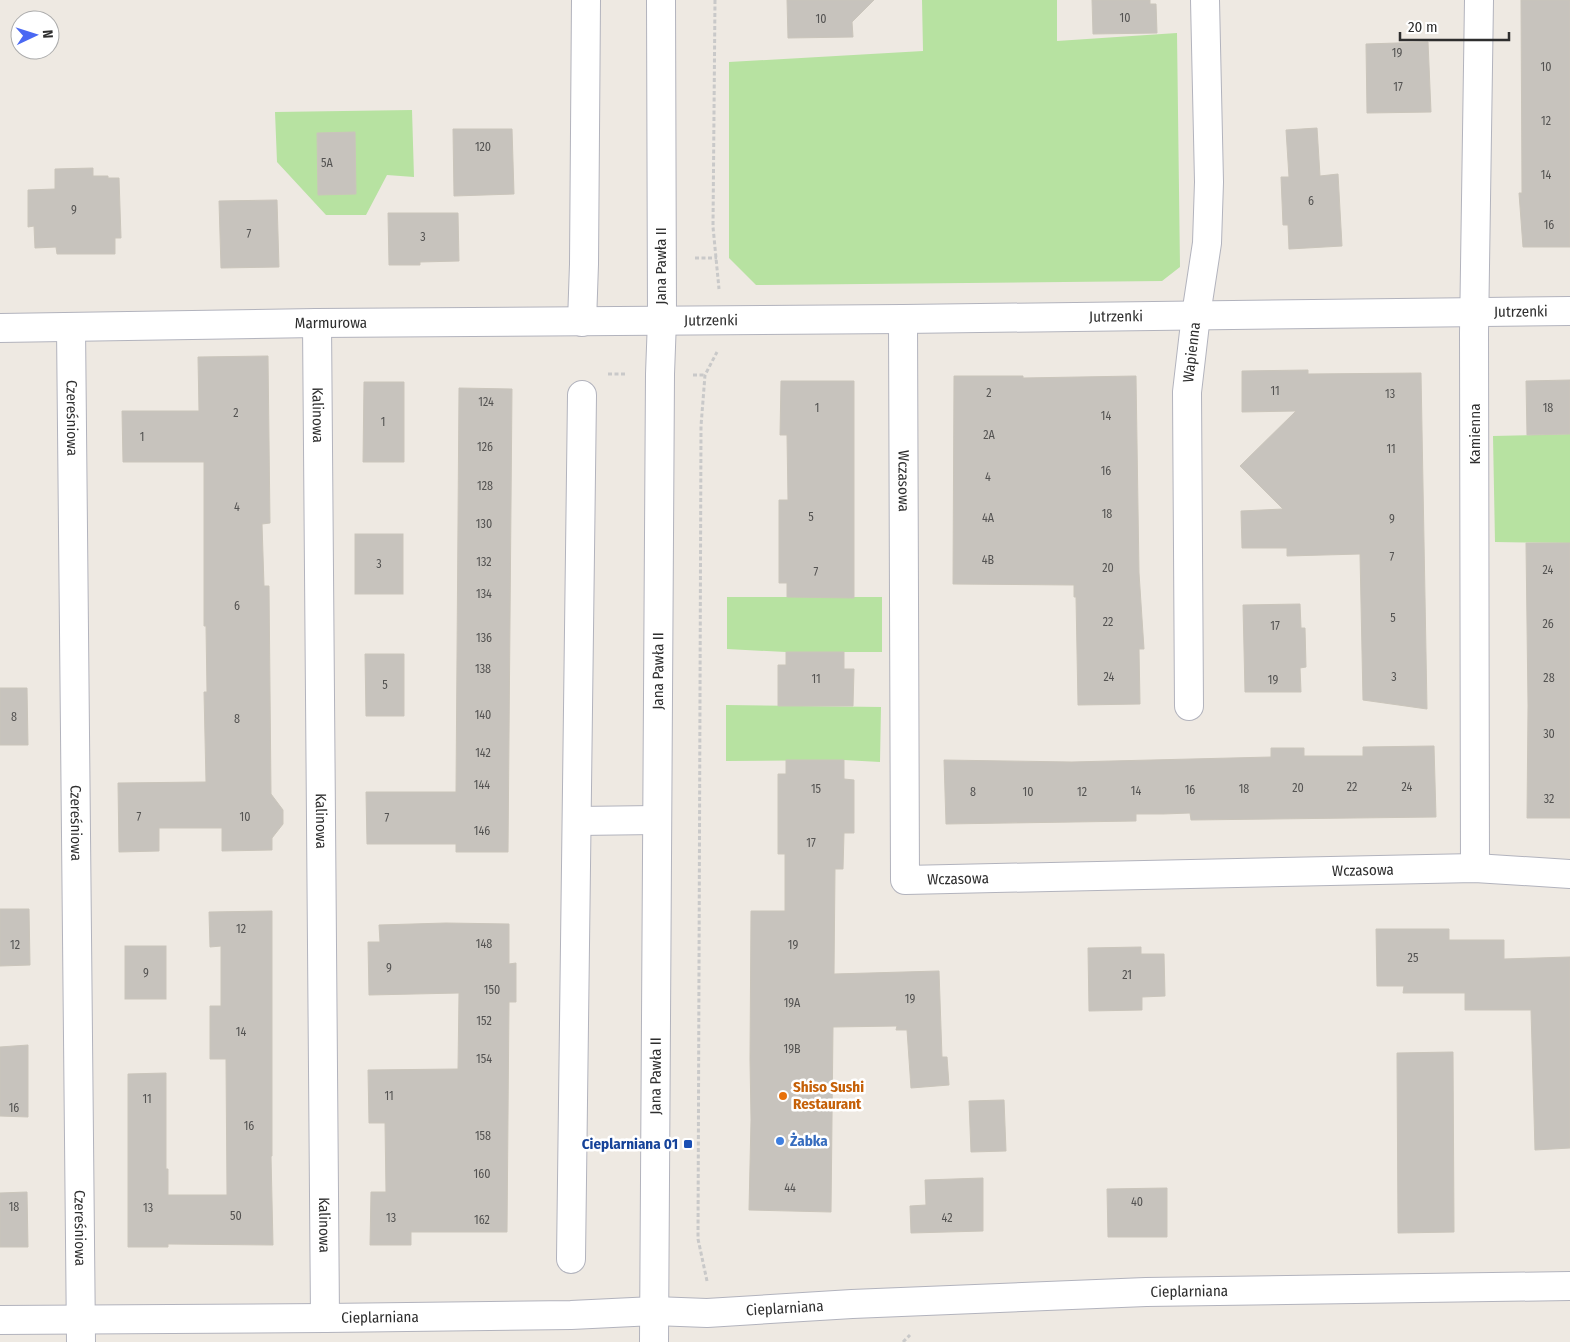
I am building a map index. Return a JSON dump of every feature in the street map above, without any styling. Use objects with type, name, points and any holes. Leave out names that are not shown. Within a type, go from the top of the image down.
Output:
[{"type":"street","points":[[582,322],[586,0]]},
{"type":"street","name":"Jana Pawła II","points":[[654,1342],[660,374],[662,320],[661,0]]},
{"type":"street","name":"Wapienna","points":[[1189,706],[1187,392],[1207,243],[1210,182],[1205,0]]},
{"type":"street","name":"Kamienna","points":[[1475,868],[1475,313],[1479,0]]},
{"type":"street","name":"Jutrzenki","points":[[662,320],[1570,311]]},
{"type":"street","name":"Wczasowa","points":[[903,319],[905,880],[1475,868],[1570,874]]},
{"type":"street","name":"Marmurowa","points":[[0,328],[662,320]]},
{"type":"street","name":"Kalinowa","points":[[317,323],[325,1318]]},
{"type":"street","name":"Czereśniowa","points":[[71,327],[81,1331]]},
{"type":"street","points":[[571,1259],[582,384]]},
{"type":"street","points":[[577,821],[657,820]]},
{"type":"street","name":"Cieplarniana","points":[[0,1320],[81,1331],[325,1318],[654,1312],[707,1313],[852,1304],[1146,1292],[1570,1286]]},
{"type":"path","points":[[715,0],[713,227],[719,293]]},
{"type":"path","points":[[690,258],[717,258]]},
{"type":"path","points":[[707,1313],[707,1277],[698,1239],[701,436],[705,375],[719,348]]},
{"type":"path","points":[[582,384],[633,374]]},
{"type":"path","points":[[903,1342],[912,1334]]},
{"type":"green space","points":[[922,0],[1057,0],[1057,41],[1177,33],[1180,267],[1162,281],[756,285],[729,258],[729,62],[923,51]]},
{"type":"green space","points":[[412,110],[414,177],[387,175],[366,215],[326,215],[277,162],[275,112]]},
{"type":"green space","points":[[1570,434],[1570,543],[1495,542],[1493,436]]},
{"type":"green space","points":[[727,597],[882,597],[882,652],[786,652],[727,649]]},
{"type":"green space","points":[[726,705],[881,707],[880,762],[844,760],[726,761]]},
{"type":"building","points":[[787,0],[874,0],[852,22],[853,37],[788,38]]},
{"type":"building","points":[[1092,0],[1150,0],[1150,4],[1156,4],[1157,33],[1093,34]]},
{"type":"building","points":[[1521,0],[1570,0],[1570,247],[1523,247],[1519,193],[1522,193]]},
{"type":"building","points":[[1428,42],[1431,112],[1367,113],[1366,44]]},
{"type":"building","points":[[1317,128],[1320,176],[1338,174],[1342,246],[1289,249],[1288,225],[1283,225],[1281,177],[1289,177],[1286,130]]},
{"type":"building","points":[[453,129],[512,129],[514,194],[454,196]]},
{"type":"building","points":[[355,132],[356,194],[318,195],[317,133]]},
{"type":"building","points":[[93,168],[93,176],[119,178],[121,238],[115,238],[115,254],[57,254],[56,247],[35,248],[34,226],[28,227],[28,190],[55,189],[55,169]]},
{"type":"building","points":[[277,200],[279,267],[221,268],[219,201]]},
{"type":"building","points":[[388,213],[458,213],[459,261],[420,262],[420,265],[389,265]]},
{"type":"building","points":[[268,356],[270,523],[262,524],[264,586],[269,586],[271,794],[283,810],[283,824],[272,838],[272,850],[222,851],[222,828],[159,828],[159,851],[119,852],[118,783],[206,782],[204,692],[207,692],[206,626],[204,626],[204,462],[123,462],[122,411],[199,411],[198,357]]},
{"type":"building","points":[[1308,370],[1308,374],[1421,373],[1427,709],[1363,700],[1360,554],[1287,556],[1287,548],[1242,548],[1241,511],[1283,509],[1240,466],[1296,411],[1242,412],[1242,371]]},
{"type":"building","points":[[954,376],[1023,376],[1023,378],[1136,376],[1139,573],[1144,649],[1139,649],[1140,704],[1078,705],[1076,597],[1074,597],[1074,585],[953,584]]},
{"type":"building","points":[[1570,380],[1570,434],[1527,435],[1526,381]]},
{"type":"building","points":[[781,381],[854,381],[854,598],[787,597],[787,583],[779,583],[779,500],[788,500],[787,435],[780,435]]},
{"type":"building","points":[[364,382],[404,382],[404,462],[363,462]]},
{"type":"building","points":[[459,388],[512,389],[508,852],[456,852],[456,844],[367,844],[366,792],[456,792]]},
{"type":"building","points":[[355,534],[403,534],[403,594],[355,594]]},
{"type":"building","points":[[1526,543],[1570,543],[1570,818],[1527,818]]},
{"type":"building","points":[[1300,604],[1301,628],[1305,628],[1306,667],[1300,668],[1301,692],[1245,692],[1243,605]]},
{"type":"building","points":[[786,652],[844,652],[844,669],[854,669],[853,706],[778,706],[778,665],[786,665]]},
{"type":"building","points":[[365,654],[404,654],[404,716],[366,716]]},
{"type":"building","points":[[0,688],[27,688],[28,745],[0,745]]},
{"type":"building","points":[[1434,746],[1436,817],[1191,820],[1190,813],[1136,814],[1136,821],[946,824],[944,760],[1072,762],[1271,757],[1271,748],[1304,748],[1304,756],[1363,756],[1363,747]]},
{"type":"building","points":[[786,760],[844,760],[844,779],[854,780],[854,833],[844,833],[843,869],[835,869],[834,974],[939,971],[942,1057],[947,1057],[949,1085],[911,1088],[907,1030],[896,1030],[897,1026],[833,1027],[831,1212],[749,1210],[751,911],[785,911],[785,854],[778,854],[778,774],[786,774]]},
{"type":"building","points":[[0,909],[29,909],[30,965],[0,966]]},
{"type":"building","points":[[272,911],[271,1156],[273,1245],[168,1244],[168,1247],[128,1247],[128,1074],[166,1073],[166,1169],[168,1169],[168,1195],[227,1195],[226,1059],[210,1059],[210,1006],[221,1006],[221,946],[210,947],[209,912]]},
{"type":"building","points":[[509,924],[509,964],[516,963],[516,1002],[509,1002],[507,1232],[411,1232],[411,1245],[370,1245],[371,1192],[386,1192],[385,1123],[369,1123],[368,1070],[458,1069],[459,993],[369,995],[368,942],[380,942],[379,925]]},
{"type":"building","points":[[1376,929],[1449,929],[1449,940],[1504,940],[1504,959],[1570,957],[1570,1148],[1535,1150],[1531,1010],[1465,1010],[1465,993],[1403,993],[1404,986],[1377,986]]},
{"type":"building","points":[[125,946],[166,946],[166,999],[125,999]]},
{"type":"building","points":[[1141,947],[1141,954],[1164,954],[1165,996],[1142,997],[1142,1010],[1089,1011],[1088,948]]},
{"type":"building","points":[[28,1045],[28,1117],[0,1116],[0,1047]]},
{"type":"building","points":[[1453,1052],[1454,1232],[1398,1233],[1397,1053]]},
{"type":"building","points":[[1004,1100],[1006,1151],[971,1152],[969,1101]]},
{"type":"building","points":[[983,1178],[983,1231],[911,1233],[910,1206],[926,1205],[925,1180]]},
{"type":"building","points":[[1167,1188],[1167,1237],[1108,1237],[1107,1189]]},
{"type":"building","points":[[27,1192],[28,1247],[0,1247],[0,1193]]},
{"type":"place","name":"Shiso Sushi Restaurant","points":[[783,1096]]},
{"type":"place","name":"Żabka","points":[[780,1141]]},
{"type":"place","name":"Cieplarniana 01","points":[[688,1144]]}]
